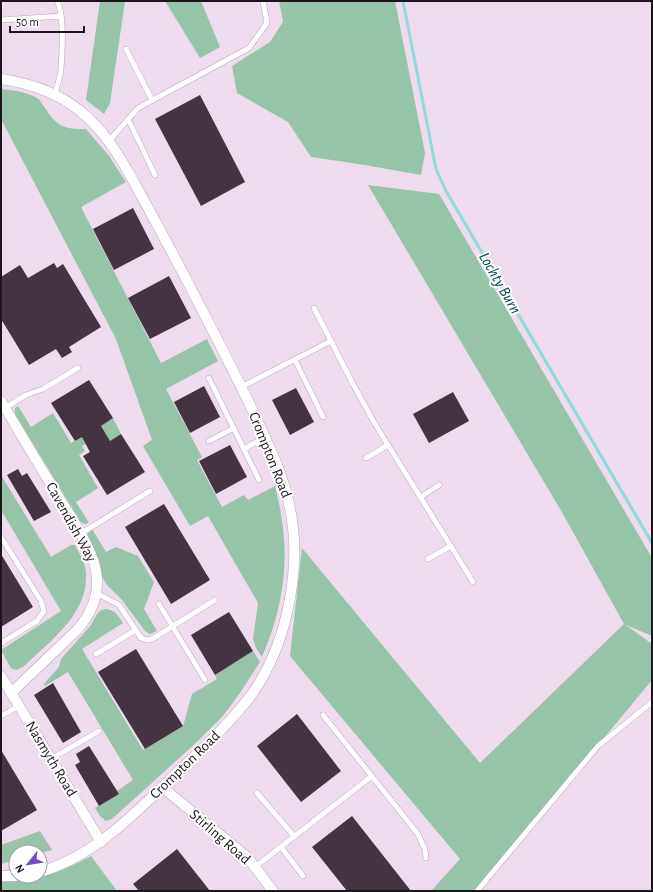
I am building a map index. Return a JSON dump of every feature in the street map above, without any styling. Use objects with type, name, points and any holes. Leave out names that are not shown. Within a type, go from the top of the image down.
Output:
[{"type":"street","name":"Crompton Road","points":[[1,79],[36,86],[55,94],[79,110],[109,141],[127,167],[241,387],[265,437],[284,485],[290,506],[293,527],[293,569],[288,609],[282,630],[267,667],[246,701],[205,746],[117,829],[101,842],[70,861],[48,869]]},
{"type":"street","name":"Cavendish Way","points":[[3,404],[80,534],[96,569],[97,578],[96,593],[90,612],[82,624],[11,693]]},
{"type":"street","name":"Nasmyth Road","points":[[1,676],[101,842]]},
{"type":"street","name":"Stirling Road","points":[[162,787],[236,848],[255,866],[273,891]]},
{"type":"lane","points":[[55,94],[61,71],[62,33],[60,6],[57,1]]},
{"type":"lane","points":[[109,141],[138,108],[249,48],[267,22],[263,1]]},
{"type":"lane","points":[[1,20],[61,16]]},
{"type":"lane","points":[[126,49],[152,100]]},
{"type":"lane","points":[[128,119],[155,176]]},
{"type":"lane","points":[[314,308],[331,342],[388,445],[473,582]]},
{"type":"lane","points":[[241,387],[331,342]]},
{"type":"lane","points":[[295,360],[323,417]]},
{"type":"lane","points":[[3,404],[43,389],[78,368]]},
{"type":"lane","points":[[209,378],[259,480]]},
{"type":"lane","points":[[209,441],[234,428]]},
{"type":"lane","points":[[244,449],[265,437]]},
{"type":"lane","points":[[366,458],[388,445]]},
{"type":"lane","points":[[420,497],[439,485]]},
{"type":"lane","points":[[80,534],[150,491]]},
{"type":"lane","points":[[1,537],[41,601],[44,611],[37,621],[1,643]]},
{"type":"lane","points":[[428,559],[450,546]]},
{"type":"lane","points":[[96,593],[119,605],[141,638],[147,640],[152,639],[215,600]]},
{"type":"lane","points":[[159,604],[205,680]]},
{"type":"lane","points":[[96,654],[136,630]]},
{"type":"lane","points":[[477,891],[598,746],[652,702]]},
{"type":"lane","points":[[1,716],[19,706]]},
{"type":"lane","points":[[323,715],[418,834],[426,850],[426,858]]},
{"type":"lane","points":[[51,759],[99,731]]},
{"type":"lane","points":[[255,866],[372,776]]},
{"type":"lane","points":[[257,794],[294,836]]},
{"type":"lane","points":[[281,847],[303,876]]},
{"type":"green space","points":[[100,1],[125,1],[110,103],[104,114],[86,100]]},
{"type":"green space","points":[[165,1],[201,1],[220,47],[200,58]]},
{"type":"green space","points":[[279,1],[395,1],[425,153],[421,175],[311,157],[288,122],[237,93],[232,66],[270,42],[283,22]]},
{"type":"green space","points":[[1,89],[29,94],[37,98],[53,119],[62,126],[86,129],[109,156],[126,182],[81,207],[161,363],[207,339],[218,361],[166,389],[202,457],[197,460],[222,507],[244,495],[248,500],[275,486],[283,531],[285,552],[284,573],[277,615],[262,657],[256,648],[253,638],[258,603],[208,516],[190,526],[143,446],[152,440],[116,339],[1,119]]},
{"type":"green space","points":[[368,185],[439,194],[652,558],[652,636],[626,625],[652,644],[652,680],[477,891],[431,891],[460,859],[290,656],[302,548],[480,763],[624,624],[563,514]]},
{"type":"green space","points":[[18,406],[31,427],[53,413],[71,443],[113,418],[121,434],[110,441],[105,433],[82,446],[85,451],[79,455],[98,488],[76,502],[89,523],[84,524],[80,521],[15,414],[15,408]]},
{"type":"green space","points":[[1,475],[51,557],[71,545],[75,545],[83,560],[86,573],[84,591],[80,604],[73,616],[44,648],[23,667],[16,670],[11,668],[1,650],[61,611],[1,510]]},
{"type":"green space","points":[[92,529],[106,552],[116,547],[138,556],[154,582],[144,609],[157,631],[150,634],[145,631],[122,600],[106,584],[102,576],[99,560],[86,535]]},
{"type":"green space","points":[[105,609],[111,610],[118,615],[123,623],[82,649],[143,750],[183,726],[192,694],[217,679],[215,675],[253,651],[260,662],[222,717],[199,740],[112,819],[106,821],[100,816],[95,808],[119,794],[117,791],[133,780],[68,672],[45,686],[44,684],[59,667],[61,659],[91,625],[97,614]]},
{"type":"green space","points":[[40,831],[52,850],[48,851],[48,844],[8,844],[8,862],[1,864],[1,845]]},
{"type":"green space","points":[[91,856],[117,891],[1,891],[1,882],[8,881],[8,884],[48,884],[48,875]]},
{"type":"building","points":[[200,95],[245,182],[201,206],[155,119]]},
{"type":"building","points":[[133,208],[154,249],[114,270],[93,229]]},
{"type":"building","points":[[54,263],[57,268],[63,264],[101,327],[69,347],[72,352],[62,358],[56,349],[29,365],[1,319],[1,277],[20,265],[28,278]]},
{"type":"building","points":[[169,276],[191,318],[150,339],[128,298]]},
{"type":"building","points":[[89,380],[113,418],[101,426],[110,441],[121,434],[145,472],[107,495],[83,456],[90,452],[82,437],[75,441],[51,403]]},
{"type":"building","points":[[204,386],[220,417],[190,433],[174,402]]},
{"type":"building","points":[[296,388],[314,422],[290,435],[272,400]]},
{"type":"building","points":[[453,392],[469,421],[429,443],[413,414]]},
{"type":"building","points":[[230,445],[247,477],[216,494],[199,461]]},
{"type":"building","points":[[18,469],[22,476],[27,473],[51,512],[34,521],[7,475]]},
{"type":"building","points":[[164,504],[210,580],[171,604],[125,527]]},
{"type":"building","points":[[1,554],[33,607],[1,627]]},
{"type":"building","points":[[229,612],[253,651],[215,675],[191,635]]},
{"type":"building","points":[[136,649],[183,726],[145,749],[98,672]]},
{"type":"building","points":[[53,683],[81,732],[63,743],[34,695]]},
{"type":"building","points":[[297,714],[341,771],[301,802],[257,746]]},
{"type":"building","points":[[89,746],[119,794],[99,806],[75,765],[80,762],[76,754]]},
{"type":"building","points":[[1,750],[37,810],[1,831]]},
{"type":"building","points":[[352,816],[411,891],[347,891],[312,847]]},
{"type":"building","points":[[177,849],[210,891],[139,891],[133,884]]},
{"type":"waterway","name":"Lochty Burn","points":[[403,1],[436,169],[446,191],[652,543]]}]
